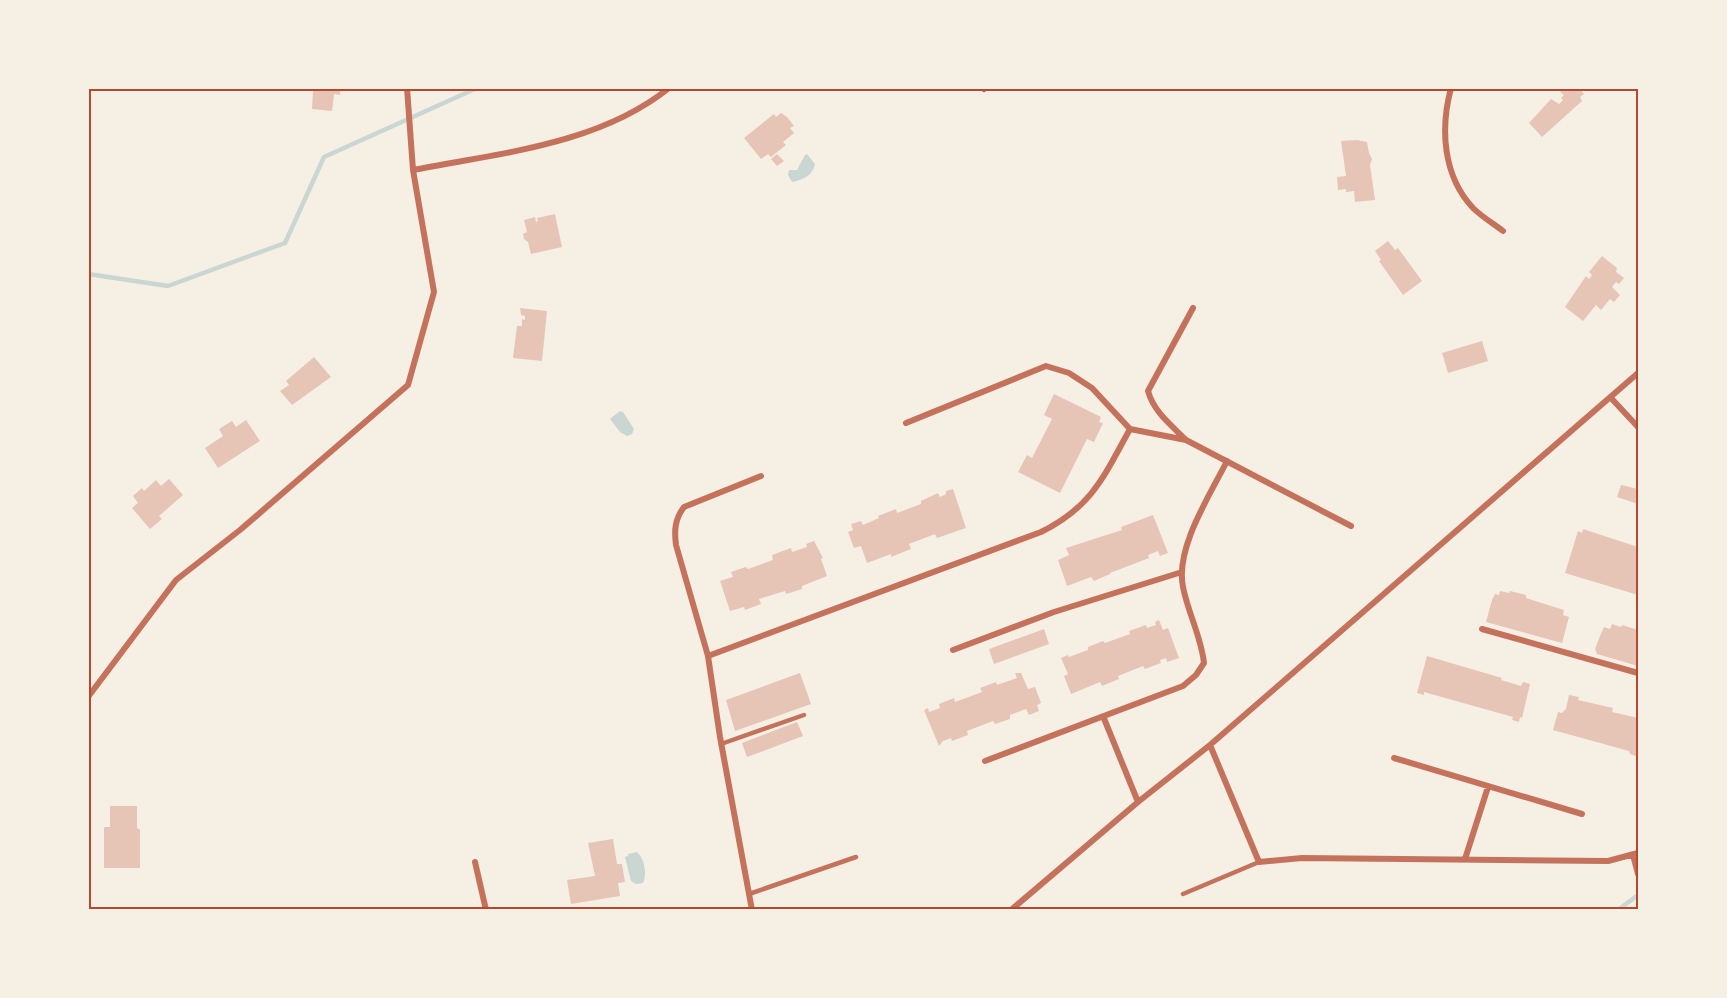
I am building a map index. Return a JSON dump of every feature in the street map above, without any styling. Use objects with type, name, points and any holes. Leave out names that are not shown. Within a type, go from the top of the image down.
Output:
[{"type":"street","points":[[88,697],[176,580],[240,530],[408,385],[434,292],[413,170],[407,88]]},
{"type":"street","points":[[413,170],[566,140],[642,109],[669,88]]},
{"type":"street","points":[[1451,88],[1446,108],[1445,129],[1446,150],[1452,173],[1462,193],[1474,209],[1503,231]]},
{"type":"street","points":[[1186,440],[1157,411],[1148,391],[1193,308]]},
{"type":"street","points":[[906,423],[1046,366],[1069,373],[1092,388],[1130,429],[1186,440],[1351,526]]},
{"type":"street","points":[[1011,909],[1138,802],[1210,745],[1638,373]]},
{"type":"street","points":[[1611,398],[1638,427]]},
{"type":"street","points":[[708,656],[1063,522],[1078,510],[1100,483],[1130,429]]},
{"type":"street","points":[[985,761],[1183,686],[1196,675],[1204,663],[1202,644],[1183,586],[1185,551],[1227,461]]},
{"type":"street","points":[[752,909],[721,744],[708,656],[676,545],[675,532],[678,514],[684,507],[761,476]]},
{"type":"street","points":[[953,650],[1054,612],[1182,573]]},
{"type":"street","points":[[1482,629],[1638,673]]},
{"type":"street","points":[[1103,716],[1138,802]]},
{"type":"street","points":[[1210,745],[1258,862],[1302,858],[1608,861],[1636,854],[1638,874]]},
{"type":"street","points":[[1394,758],[1582,814]]},
{"type":"street","points":[[1465,859],[1488,787]]},
{"type":"street","points":[[475,862],[486,909]]},
{"type":"lane","points":[[721,744],[804,716]]},
{"type":"lane","points":[[749,894],[856,857]]},
{"type":"lane","points":[[1183,894],[1258,862]]},
{"type":"shaded area","points":[[807,154],[815,164],[812,172],[807,177],[792,182],[788,175],[789,170],[797,170]]},
{"type":"shaded area","points":[[620,411],[634,429],[632,434],[627,436],[620,432],[610,419]]},
{"type":"shaded area","points":[[637,852],[643,863],[645,876],[643,883],[636,884],[631,881],[625,857]]},
{"type":"building","points":[[317,88],[340,88],[340,95],[334,94],[332,111],[312,109],[313,90],[317,91]]},
{"type":"building","points":[[1563,88],[1579,88],[1584,94],[1580,97],[1582,101],[1542,137],[1529,123],[1551,99],[1559,104],[1563,100],[1561,98],[1564,95],[1560,92]]},
{"type":"building","points":[[781,113],[794,126],[790,128],[794,133],[783,142],[786,145],[771,157],[768,154],[761,159],[744,138],[774,114],[776,117]]},
{"type":"building","points":[[1341,141],[1367,142],[1372,159],[1370,165],[1375,200],[1355,202],[1354,191],[1338,190],[1337,177],[1346,176]]},
{"type":"building","points":[[777,154],[784,161],[777,166],[771,159]]},
{"type":"building","points":[[555,214],[562,247],[531,254],[528,242],[524,239],[523,234],[527,232],[524,220],[535,217],[536,222],[537,218]]},
{"type":"building","points":[[1388,241],[1395,250],[1398,248],[1422,281],[1403,295],[1379,261],[1381,260],[1375,251]]},
{"type":"building","points":[[1602,256],[1617,268],[1616,272],[1624,278],[1612,287],[1620,295],[1614,302],[1610,299],[1601,310],[1596,305],[1583,321],[1565,307],[1586,276],[1589,279],[1592,275],[1589,272]]},
{"type":"building","points":[[520,308],[547,311],[542,361],[513,358],[517,326],[522,326],[522,319],[525,320]]},
{"type":"building","points":[[1482,341],[1488,361],[1448,373],[1442,353]]},
{"type":"building","points":[[314,357],[331,377],[292,405],[280,391],[289,385],[286,381]]},
{"type":"building","points":[[1054,394],[1101,417],[1099,422],[1103,423],[1094,442],[1087,439],[1060,493],[1018,472],[1027,455],[1032,458],[1052,419],[1044,415]]},
{"type":"building","points":[[246,420],[260,441],[218,468],[205,448],[223,436],[219,429],[232,421],[236,427]]},
{"type":"building","points":[[169,479],[183,495],[159,516],[162,519],[150,529],[132,508],[138,503],[133,496],[142,488],[144,491],[156,480],[161,486]]},
{"type":"building","points":[[1621,485],[1638,489],[1638,504],[1617,497]]},
{"type":"building","points":[[953,489],[966,528],[937,538],[935,534],[909,544],[911,549],[867,563],[861,546],[854,548],[848,532],[853,530],[851,524],[861,521],[863,525],[879,518],[878,516],[896,509],[897,513],[921,504],[921,501],[938,493],[940,497],[946,494],[946,491]]},
{"type":"building","points":[[1153,515],[1168,553],[1160,556],[1158,551],[1148,555],[1149,558],[1094,581],[1091,577],[1067,586],[1058,560],[1069,555],[1066,548],[1122,530],[1121,527]]},
{"type":"building","points":[[1583,529],[1638,547],[1638,595],[1565,573],[1578,531],[1582,533]]},
{"type":"building","points":[[814,541],[823,558],[821,559],[827,576],[802,586],[802,589],[786,594],[785,591],[759,599],[761,604],[745,610],[744,607],[730,611],[720,581],[733,577],[731,572],[773,560],[772,555],[791,548],[792,552],[807,547],[806,544]]},
{"type":"building","points":[[1500,591],[1526,595],[1526,598],[1564,610],[1563,615],[1569,617],[1562,643],[1486,622],[1492,600],[1495,594],[1499,595]]},
{"type":"building","points":[[1159,620],[1163,630],[1168,628],[1179,658],[1167,662],[1166,658],[1160,660],[1161,663],[1145,669],[1143,666],[1118,676],[1119,679],[1102,686],[1100,682],[1071,694],[1064,676],[1068,674],[1061,658],[1088,650],[1088,647],[1103,641],[1105,643],[1130,634],[1129,631],[1146,625],[1147,628],[1156,625],[1155,622]]},
{"type":"building","points":[[1612,624],[1638,630],[1638,666],[1597,654],[1595,649],[1604,627],[1610,629]]},
{"type":"building","points":[[1044,629],[1049,644],[994,664],[989,649]]},
{"type":"building","points":[[1427,656],[1502,678],[1501,680],[1521,686],[1523,682],[1530,684],[1522,718],[1520,717],[1519,722],[1512,720],[1513,717],[1424,692],[1424,695],[1417,693]]},
{"type":"building","points":[[800,673],[811,704],[735,731],[726,700]]},
{"type":"building","points":[[1015,673],[1021,673],[1028,689],[1035,687],[1041,703],[1037,705],[1039,711],[1029,715],[1026,709],[1010,715],[1010,719],[995,724],[993,721],[967,731],[968,735],[952,741],[951,738],[943,741],[939,746],[924,710],[928,708],[929,712],[940,708],[939,704],[954,698],[955,702],[982,692],[980,688],[1017,678]]},
{"type":"building","points":[[1569,695],[1579,697],[1578,700],[1613,708],[1612,712],[1638,718],[1638,757],[1630,754],[1629,751],[1553,730],[1558,712],[1562,713],[1566,709]]},
{"type":"building","points":[[797,722],[803,736],[747,757],[742,743]]},
{"type":"building","points":[[110,806],[137,806],[137,828],[140,830],[140,868],[104,868],[104,827],[110,827]]},
{"type":"building","points":[[613,839],[617,864],[622,864],[625,882],[618,883],[620,896],[571,904],[567,880],[595,876],[588,843]]},
{"type":"waterway","points":[[88,274],[168,286],[285,243],[324,157],[477,88]]},
{"type":"waterway","points":[[1618,910],[1638,895]]}]
